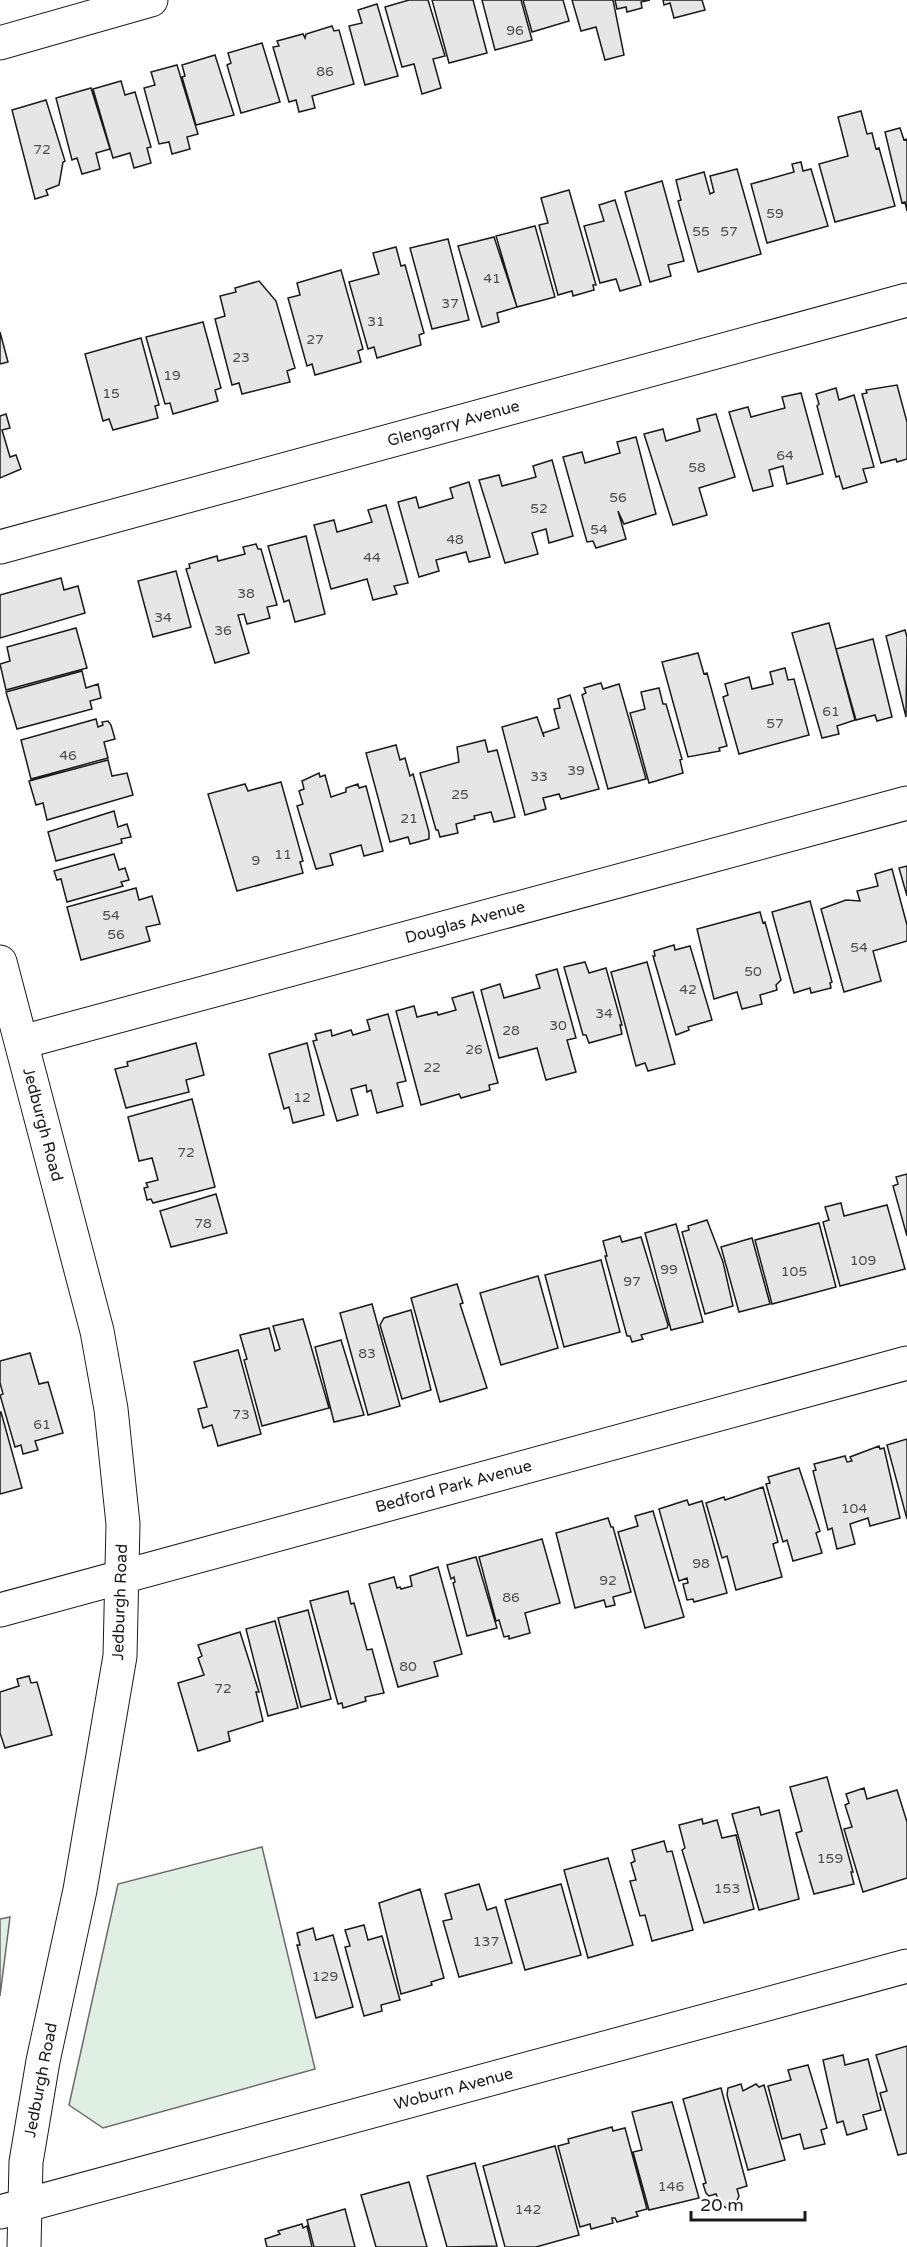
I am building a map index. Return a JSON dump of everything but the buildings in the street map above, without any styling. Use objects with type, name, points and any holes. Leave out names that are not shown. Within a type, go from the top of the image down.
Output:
[{"type":"street","points":[[0,43],[151,0]]},
{"type":"street","name":"Glengarry Avenue","points":[[0,547],[907,300]]},
{"type":"street","name":"Douglas Avenue","points":[[22,1042],[907,803]]},
{"type":"street","name":"Jedburgh Road","points":[[0,962],[97,1331],[111,1410],[122,1510],[122,1631],[116,1684],[80,1890],[43,2061],[26,2162],[13,2208],[24,2247]]},
{"type":"street","name":"Bedford Park Avenue","points":[[0,1610],[907,1363]]},
{"type":"street","name":"Woburn Avenue","points":[[13,2208],[907,1966]]},
{"type":"green space","points":[[262,1847],[315,2069],[103,2128],[69,2105],[118,1884]]},
{"type":"green space","points":[[10,1917],[0,1996],[0,1919]]}]
